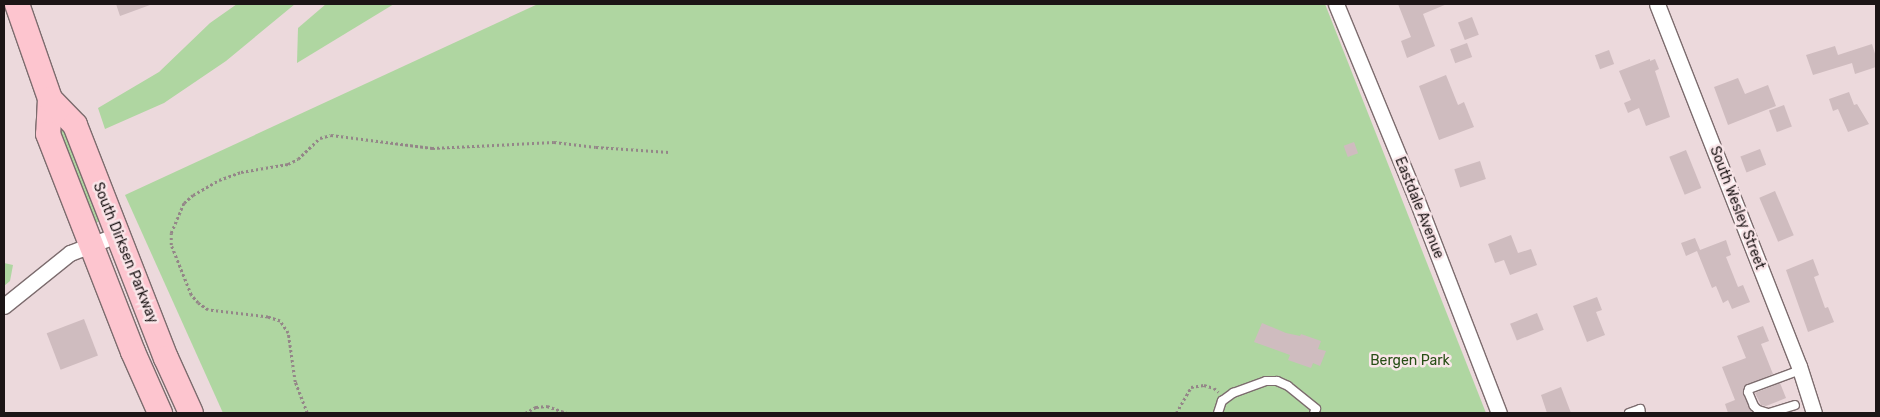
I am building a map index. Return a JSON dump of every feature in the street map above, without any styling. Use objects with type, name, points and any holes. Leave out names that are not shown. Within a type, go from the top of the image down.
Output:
[{"type":"main road","name":"South Dirksen Parkway","points":[[17,4],[50,98],[48,134],[133,352],[160,413]]},
{"type":"main road","name":"South Dirksen Parkway","points":[[50,98],[75,125],[166,358],[191,413]]},
{"type":"street","name":"Eastdale Avenue","points":[[1336,4],[1412,188],[1500,413]]},
{"type":"street","name":"South Wesley Street","points":[[1657,4],[1800,370],[1814,413]]},
{"type":"street","points":[[4,306],[70,253],[117,235]]},
{"type":"lane","points":[[1794,405],[1769,413],[1758,410],[1754,406],[1748,392],[1749,389],[1800,370]]},
{"type":"lane","points":[[1218,413],[1222,401],[1233,393],[1266,381],[1277,381],[1288,386],[1316,409],[1314,413]]},
{"type":"lane","points":[[1629,413],[1640,409],[1641,413]]},
{"type":"path","points":[[307,413],[294,382],[288,333],[280,321],[268,317],[208,310],[198,304],[191,295],[171,245],[171,233],[184,203],[193,195],[241,172],[288,164],[298,159],[320,138],[331,135],[432,148],[554,142],[596,148],[669,152]]},
{"type":"path","points":[[1176,413],[1191,386],[1204,385],[1214,388],[1226,398]]},
{"type":"path","points":[[525,413],[536,407],[546,406],[567,413]]},
{"type":"green space","points":[[237,4],[295,4],[226,61],[164,103],[105,129],[98,108],[159,72],[210,23]]},
{"type":"green space","points":[[326,4],[394,4],[297,63],[298,28]]},
{"type":"green space","name":"Bergen Park","points":[[538,4],[1325,4],[1486,413],[223,413],[125,195]]},
{"type":"green space","points":[[63,116],[98,216],[98,222],[91,224],[57,135]]},
{"type":"green space","points":[[4,263],[13,265],[10,281],[4,286]]},
{"type":"building","points":[[116,4],[150,4],[150,5],[120,16]]},
{"type":"building","points":[[1398,4],[1447,4],[1423,14],[1435,46],[1407,58],[1401,41],[1411,37]]},
{"type":"building","points":[[1472,17],[1479,35],[1465,40],[1458,22]]},
{"type":"building","points":[[1467,43],[1472,57],[1455,63],[1450,49]]},
{"type":"building","points":[[1872,44],[1876,57],[1876,67],[1855,74],[1852,63],[1813,75],[1806,55],[1835,46],[1838,55]]},
{"type":"building","points":[[1609,50],[1614,64],[1600,69],[1595,55]]},
{"type":"building","points":[[1650,59],[1650,61],[1655,59],[1659,69],[1655,71],[1670,117],[1646,126],[1639,108],[1628,113],[1624,103],[1631,100],[1619,71]]},
{"type":"building","points":[[1446,75],[1458,105],[1464,102],[1474,127],[1439,140],[1419,86]]},
{"type":"building","points":[[1738,78],[1745,94],[1768,85],[1776,106],[1728,125],[1714,87]]},
{"type":"building","points":[[1849,92],[1854,105],[1857,104],[1869,124],[1848,132],[1838,109],[1833,111],[1829,99]]},
{"type":"building","points":[[1784,105],[1792,127],[1777,132],[1769,110]]},
{"type":"building","points":[[1354,142],[1358,153],[1348,157],[1344,146]]},
{"type":"building","points":[[1760,149],[1766,165],[1746,172],[1740,157]]},
{"type":"building","points":[[1686,150],[1701,188],[1685,195],[1669,157]]},
{"type":"building","points":[[1480,161],[1486,179],[1460,187],[1454,169]]},
{"type":"building","points":[[1775,191],[1794,235],[1778,242],[1759,198]]},
{"type":"building","points":[[1511,235],[1518,253],[1531,249],[1537,265],[1510,275],[1504,260],[1495,263],[1488,244]]},
{"type":"building","points":[[1695,238],[1700,250],[1726,240],[1731,255],[1726,257],[1738,287],[1743,285],[1750,302],[1732,309],[1728,300],[1723,303],[1716,286],[1712,288],[1697,251],[1686,256],[1681,243]]},
{"type":"building","points":[[1813,259],[1819,275],[1814,277],[1825,308],[1828,307],[1834,322],[1808,332],[1786,270]]},
{"type":"building","points":[[1597,297],[1602,310],[1596,312],[1605,335],[1587,342],[1573,306]]},
{"type":"building","points":[[1537,313],[1544,330],[1517,341],[1510,324]]},
{"type":"building","points":[[84,319],[98,355],[61,370],[47,333]]},
{"type":"building","points":[[1262,323],[1286,333],[1300,336],[1301,334],[1321,341],[1318,349],[1326,351],[1320,366],[1313,363],[1311,368],[1288,360],[1290,355],[1254,342]]},
{"type":"building","points":[[1763,326],[1769,341],[1761,344],[1773,374],[1744,387],[1743,394],[1752,412],[1728,413],[1725,404],[1735,400],[1722,367],[1746,358],[1737,336]]},
{"type":"building","points":[[1780,383],[1786,398],[1766,406],[1761,405],[1755,393]]},
{"type":"building","points":[[1561,387],[1571,413],[1547,413],[1541,395]]}]
